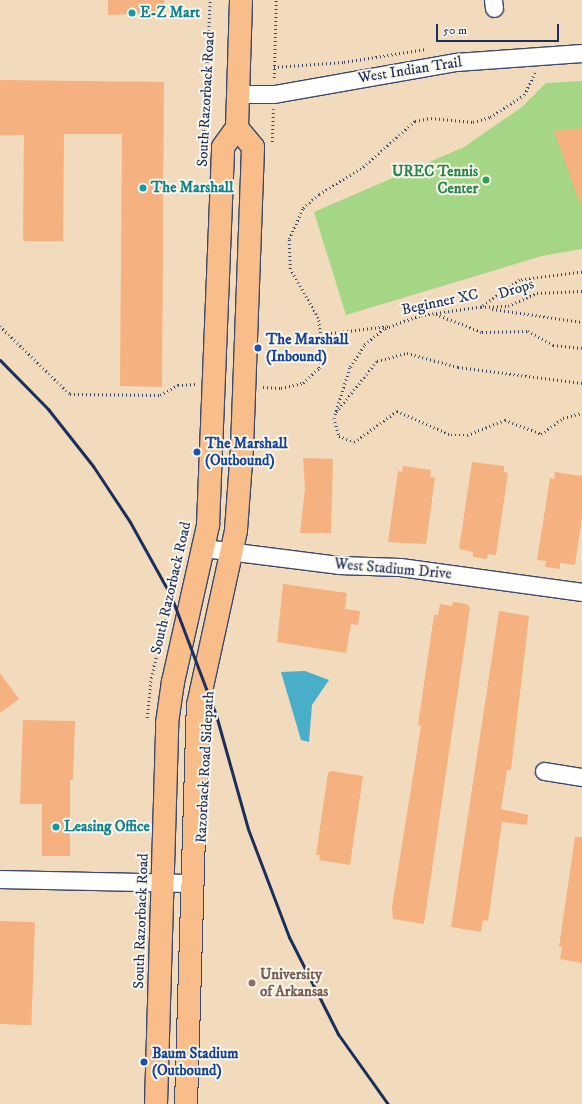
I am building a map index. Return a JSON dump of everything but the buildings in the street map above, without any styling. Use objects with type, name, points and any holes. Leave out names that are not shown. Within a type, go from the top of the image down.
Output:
[{"type":"main road","name":"South Razorback Road","points":[[156,1104],[162,883],[170,701],[204,548],[212,486],[201,387],[224,147],[237,128],[241,0]]},
{"type":"main road","points":[[186,1104],[198,705],[232,550],[240,489],[257,390],[252,147],[237,128]]},
{"type":"street","name":"West Indian Trail","points":[[238,94],[274,94],[456,62],[534,54],[582,53]]},
{"type":"street","name":"West Stadium Drive","points":[[204,548],[232,550],[338,565],[400,568],[582,592]]},
{"type":"street","points":[[544,771],[582,777]]},
{"type":"street","points":[[0,880],[192,883]]},
{"type":"path","name":"South Razorback Road","points":[[203,148],[210,0]]},
{"type":"path","points":[[257,390],[292,387],[311,376],[323,357],[323,334],[312,305],[290,269],[289,240],[303,208],[319,194],[363,168],[415,121],[431,118],[473,122],[507,108],[524,95],[532,81],[534,54]]},
{"type":"path","name":"Beginner XC","points":[[582,272],[570,271],[513,282],[481,307],[436,314],[390,326],[359,352],[343,386],[336,412],[337,433],[354,442],[397,411],[451,435],[467,435],[505,420],[541,434],[563,418],[582,413]]},
{"type":"path","name":"Drops","points":[[481,307],[508,306],[537,293],[582,292]]},
{"type":"path","points":[[481,307],[582,322]]},
{"type":"path","points":[[436,314],[482,332],[528,331],[553,345],[582,348]]},
{"type":"path","points":[[0,326],[70,394],[160,395],[178,386],[201,387]]},
{"type":"path","points":[[323,334],[390,326]]},
{"type":"path","points":[[336,412],[378,361],[407,353],[458,367],[582,383]]},
{"type":"path","points":[[195,376],[201,387]]},
{"type":"path","name":"South Razorback Road","points":[[147,725],[151,678],[173,589]]},
{"type":"green space","name":"UREC Tennis Center","points":[[582,81],[582,249],[542,256],[346,315],[314,212],[464,147],[522,107],[546,83]]},
{"type":"water","points":[[305,671],[329,680],[312,705],[309,742],[301,740],[281,672]]},
{"type":"railway","points":[[0,360],[48,409],[93,466],[130,522],[171,596],[216,715],[248,829],[289,937],[338,1034],[388,1104]]},
{"type":"place","name":"E-Z Mart","points":[[132,13]]},
{"type":"place","name":"UREC Tennis Center","points":[[486,180]]},
{"type":"place","name":"The Marshall","points":[[143,188]]},
{"type":"place","name":"The Marshall (Inbound)","points":[[258,348]]},
{"type":"place","name":"The Marshall (Outbound)","points":[[197,452]]},
{"type":"place","name":"Leasing Office","points":[[56,827]]},
{"type":"place","name":"University of Arkansas","points":[[252,983]]},
{"type":"place","name":"Baum Stadium (Outbound)","points":[[144,1062]]}]
